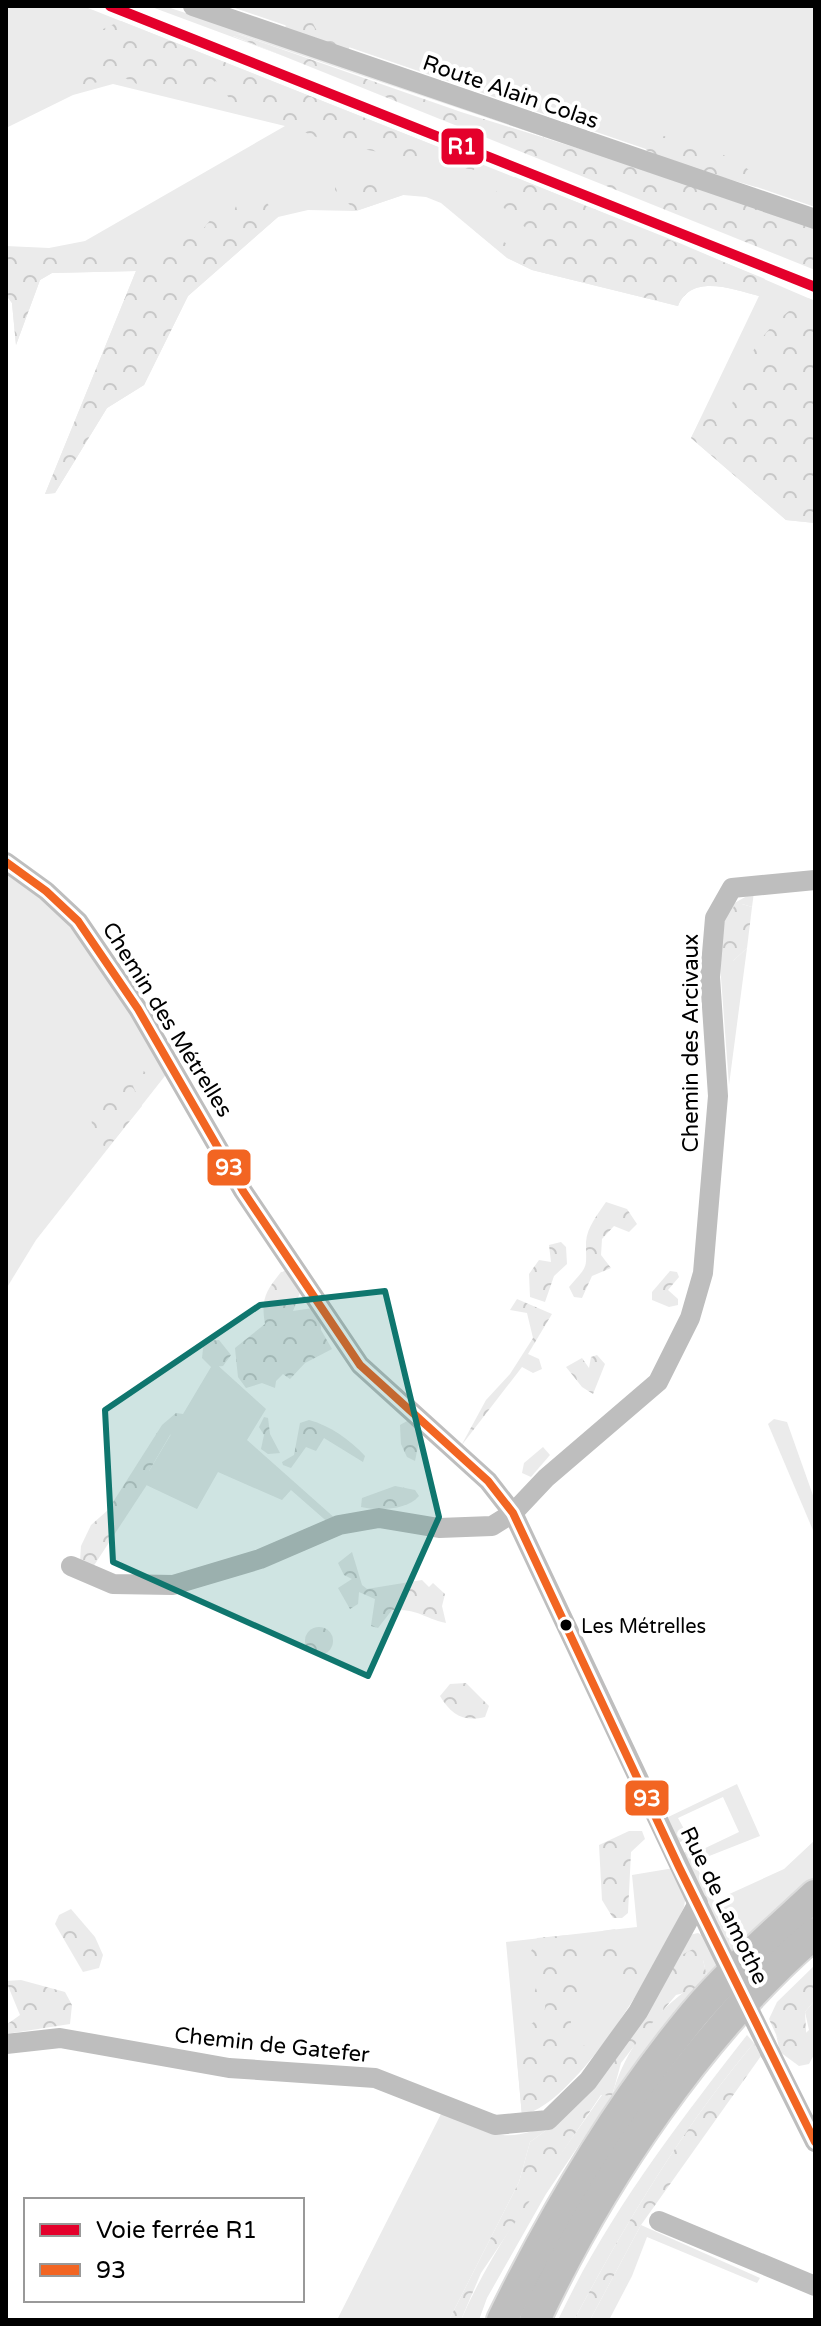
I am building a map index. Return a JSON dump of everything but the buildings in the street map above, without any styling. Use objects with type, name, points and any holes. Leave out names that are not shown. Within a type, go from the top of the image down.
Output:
[{"type":"highway","points":[[502,2320],[534,2255],[608,2134],[694,2015],[815,1895]]},
{"type":"highway","points":[[535,2320],[563,2262],[634,2147],[714,2036],[815,1933]]},
{"type":"street","name":"Route Alain Colas","points":[[193,6],[815,219]]},
{"type":"street","name":"Chemin des Métrelles","points":[[6,862],[46,891],[78,921],[138,1009],[243,1191],[360,1365],[488,1481],[513,1513]]},
{"type":"street","name":"Chemin des Arcivaux","points":[[513,1513],[546,1478],[658,1382],[690,1318],[703,1273],[708,1240],[718,1096],[710,977],[715,918],[732,888],[815,880]]},
{"type":"street","points":[[71,1566],[113,1584],[173,1585],[260,1559],[339,1525],[379,1518],[439,1528],[492,1526],[513,1513]]},
{"type":"street","name":"Rue de Lamothe","points":[[513,1513],[710,1930],[815,2142]]},
{"type":"street","name":"Chemin de Gatefer","points":[[6,2044],[60,2038],[229,2068],[375,2078],[495,2125],[548,2120],[588,2081],[638,2012],[698,1903]]},
{"type":"street","points":[[659,2221],[815,2286]]},
{"type":"highlighted area","points":[[385,1291],[439,1517],[368,1676],[113,1562],[105,1410],[260,1305]]},
{"type":"green space","points":[[6,6],[83,6],[670,239],[815,301],[815,523],[786,520],[691,438],[759,296],[725,287],[702,286],[684,296],[678,306],[532,270],[507,258],[441,203],[426,197],[403,195],[356,211],[308,210],[278,217],[188,296],[144,385],[107,408],[55,493],[45,494],[136,271],[52,273],[40,280],[16,345],[12,303],[6,295],[6,246],[49,248],[85,241],[285,126],[113,84],[73,95],[6,128]]},
{"type":"green space","points":[[149,6],[164,6],[235,29],[580,149],[238,34],[233,36],[289,58]]},
{"type":"green space","points":[[229,6],[815,6],[815,207]]},
{"type":"green space","points":[[298,18],[311,20],[317,31],[333,25],[350,42],[349,49],[324,48],[297,36],[285,26]]},
{"type":"green space","points":[[121,21],[476,162],[474,170],[331,143],[233,103],[216,81],[190,93],[137,84],[121,76],[63,91],[91,70],[103,29]]},
{"type":"green space","points":[[238,34],[461,112],[815,222],[815,270],[231,35]]},
{"type":"green space","points":[[664,136],[715,151],[738,162],[760,178],[756,187],[673,163],[646,150],[647,141]]},
{"type":"green space","points":[[368,173],[389,180],[403,195],[356,211],[335,190],[335,183]]},
{"type":"green space","points":[[515,177],[765,279],[759,296],[725,287],[702,286],[684,296],[678,306],[532,270],[508,258],[475,231],[525,247],[528,230],[491,196]]},
{"type":"green space","points":[[238,202],[267,203],[278,217],[188,296],[144,385],[107,408],[55,493],[45,494],[136,271],[52,273],[40,280],[16,345],[12,303],[6,295],[6,251],[69,258],[157,248],[171,236],[199,234],[212,218],[230,219]]},
{"type":"green space","points":[[808,298],[815,301],[815,523],[786,520],[691,438],[709,403],[719,431],[729,424],[737,385],[753,351],[776,322]]},
{"type":"green space","points":[[6,870],[33,890],[78,937],[116,989],[168,1072],[36,1240],[6,1289]]},
{"type":"green space","points":[[754,892],[752,907],[742,904],[733,961],[747,948],[729,1085],[718,937],[731,905]]},
{"type":"green space","points":[[742,904],[752,907],[747,948],[733,961],[723,957],[723,934],[734,906]]},
{"type":"green space","points":[[131,1065],[138,1066],[146,1073],[133,1086],[142,1106],[107,1149],[97,1137],[92,1115],[103,1095]]},
{"type":"green space","points":[[606,1202],[627,1209],[637,1224],[629,1232],[614,1226],[602,1239],[601,1255],[611,1268],[592,1276],[582,1298],[574,1297],[569,1287],[585,1266],[588,1231]]},
{"type":"green space","points":[[561,1242],[566,1247],[567,1264],[554,1276],[545,1302],[530,1297],[529,1274],[539,1260],[551,1262],[549,1245]]},
{"type":"green space","points":[[290,1271],[301,1290],[293,1311],[313,1308],[320,1315],[321,1330],[332,1349],[305,1363],[290,1379],[283,1374],[276,1381],[275,1388],[262,1383],[246,1388],[238,1377],[235,1348],[265,1324],[264,1302],[268,1291],[281,1272]]},
{"type":"green space","points":[[670,1271],[677,1272],[679,1277],[668,1290],[678,1299],[678,1305],[669,1307],[652,1300],[652,1292]]},
{"type":"green space","points":[[517,1299],[552,1314],[528,1354],[539,1359],[542,1369],[533,1373],[522,1367],[461,1446],[486,1400],[510,1374],[533,1338],[527,1313],[510,1310]]},
{"type":"green space","points":[[219,1340],[231,1355],[223,1366],[211,1367],[202,1358],[204,1341]]},
{"type":"green space","points":[[597,1355],[605,1364],[593,1394],[582,1387],[566,1367],[582,1358],[589,1368],[591,1357]]},
{"type":"green space","points":[[214,1362],[266,1409],[247,1440],[337,1520],[331,1525],[291,1490],[282,1500],[218,1472],[197,1509],[142,1483]]},
{"type":"green space","points":[[176,1413],[183,1414],[180,1430],[170,1435],[149,1471],[152,1477],[91,1570],[80,1561],[81,1546],[91,1525],[108,1510],[162,1425]]},
{"type":"green space","points":[[264,1417],[268,1418],[270,1434],[280,1453],[268,1454],[261,1449],[264,1435],[259,1427]]},
{"type":"green space","points":[[774,1419],[787,1422],[815,1501],[815,1535],[768,1424]]},
{"type":"green space","points":[[309,1420],[346,1439],[365,1456],[363,1462],[324,1438],[316,1451],[306,1447],[291,1468],[283,1465],[282,1462],[294,1455],[300,1423]]},
{"type":"green space","points":[[409,1420],[422,1426],[415,1461],[407,1457],[401,1444],[400,1425]]},
{"type":"green space","points":[[543,1447],[550,1455],[531,1477],[522,1473],[524,1463]]},
{"type":"green space","points":[[395,1486],[415,1490],[419,1496],[408,1504],[392,1508],[361,1507],[362,1498]]},
{"type":"green space","points":[[352,1552],[362,1585],[367,1589],[422,1580],[429,1587],[433,1583],[445,1594],[442,1606],[446,1623],[415,1612],[392,1610],[378,1628],[371,1626],[375,1599],[359,1592],[358,1604],[350,1609],[338,1588],[352,1579],[344,1575],[338,1563]]},
{"type":"green space","points":[[319,1627],[329,1631],[333,1641],[329,1651],[319,1655],[309,1651],[305,1641],[309,1631]]},
{"type":"green space","points":[[466,1683],[489,1706],[485,1717],[459,1716],[440,1696],[450,1684]]},
{"type":"green space","points":[[737,1784],[760,1836],[694,1862],[714,1901],[784,1869],[815,1840],[815,1879],[735,1958],[681,1854],[694,1848],[697,1852],[739,1832],[723,1797],[678,1818],[689,1838],[676,1844],[664,1819]]},
{"type":"green space","points":[[629,1831],[642,1831],[645,1839],[631,1852],[628,1913],[622,1918],[613,1918],[602,1900],[599,1845]]},
{"type":"green space","points":[[674,1868],[686,1895],[684,1907],[637,1994],[594,2056],[570,2082],[546,2103],[522,2116],[506,1942],[637,1927],[632,1875]]},
{"type":"green space","points":[[71,1909],[95,1937],[103,1955],[99,1968],[83,1972],[55,1924],[59,1915]]},
{"type":"green space","points":[[615,1929],[648,1975],[633,1999],[626,1994],[622,1975],[600,1966],[597,1941],[602,1931]]},
{"type":"green space","points":[[698,1933],[707,1938],[721,1974],[612,2096],[636,2042],[661,2012],[707,1976],[703,1960],[672,1960],[689,1935]]},
{"type":"green space","points":[[568,1935],[580,1949],[580,1960],[566,1962],[585,1979],[586,1996],[570,2003],[572,2045],[587,2046],[593,2053],[553,2098],[522,2116],[517,2059],[545,2050],[529,2025],[544,2016],[546,1999],[533,1995],[538,1983],[524,1967],[537,1938]]},
{"type":"green space","points":[[703,1944],[709,1951],[703,1960],[707,1976],[699,1989],[676,1995],[621,2063],[612,2096],[601,2095],[481,2273],[461,2320],[449,2320],[519,2182],[530,2142],[563,2118],[672,1960]]},
{"type":"green space","points":[[815,1965],[815,2000],[805,2012],[807,2048],[800,2060],[785,2054],[769,2019],[777,2002]]},
{"type":"green space","points":[[21,1980],[65,1992],[72,2005],[70,2024],[6,2034],[6,2025],[20,2015],[6,1981]]},
{"type":"green space","points":[[815,2000],[815,2053],[809,2064],[799,2066],[780,2052],[776,2034],[785,2053],[809,2030],[805,2012]]},
{"type":"green space","points":[[747,2035],[754,2043],[703,2108],[657,2177],[574,2320],[558,2320],[621,2208],[669,2138]]},
{"type":"green space","points":[[754,2043],[761,2056],[641,2225],[590,2320],[574,2320],[657,2177],[703,2108]]},
{"type":"green space","points":[[602,2095],[612,2096],[546,2194],[487,2298],[479,2320],[461,2320],[491,2261],[526,2204]]},
{"type":"green space","points":[[442,2112],[502,2135],[528,2132],[563,2118],[530,2142],[519,2182],[449,2320],[337,2320]]},
{"type":"green space","points":[[641,2225],[760,2278],[757,2283],[647,2237],[632,2276],[609,2320],[590,2320]]},
{"type":"rail line","name":"R1","points":[[110,6],[815,287]]},
{"type":"transit line","name":"93","points":[[6,862],[46,891],[78,921],[138,1009],[243,1191],[360,1365],[488,1481],[513,1513],[679,1867],[815,2142]]},
{"type":"place","name":"Les Métrelles","points":[[566,1625]]}]
